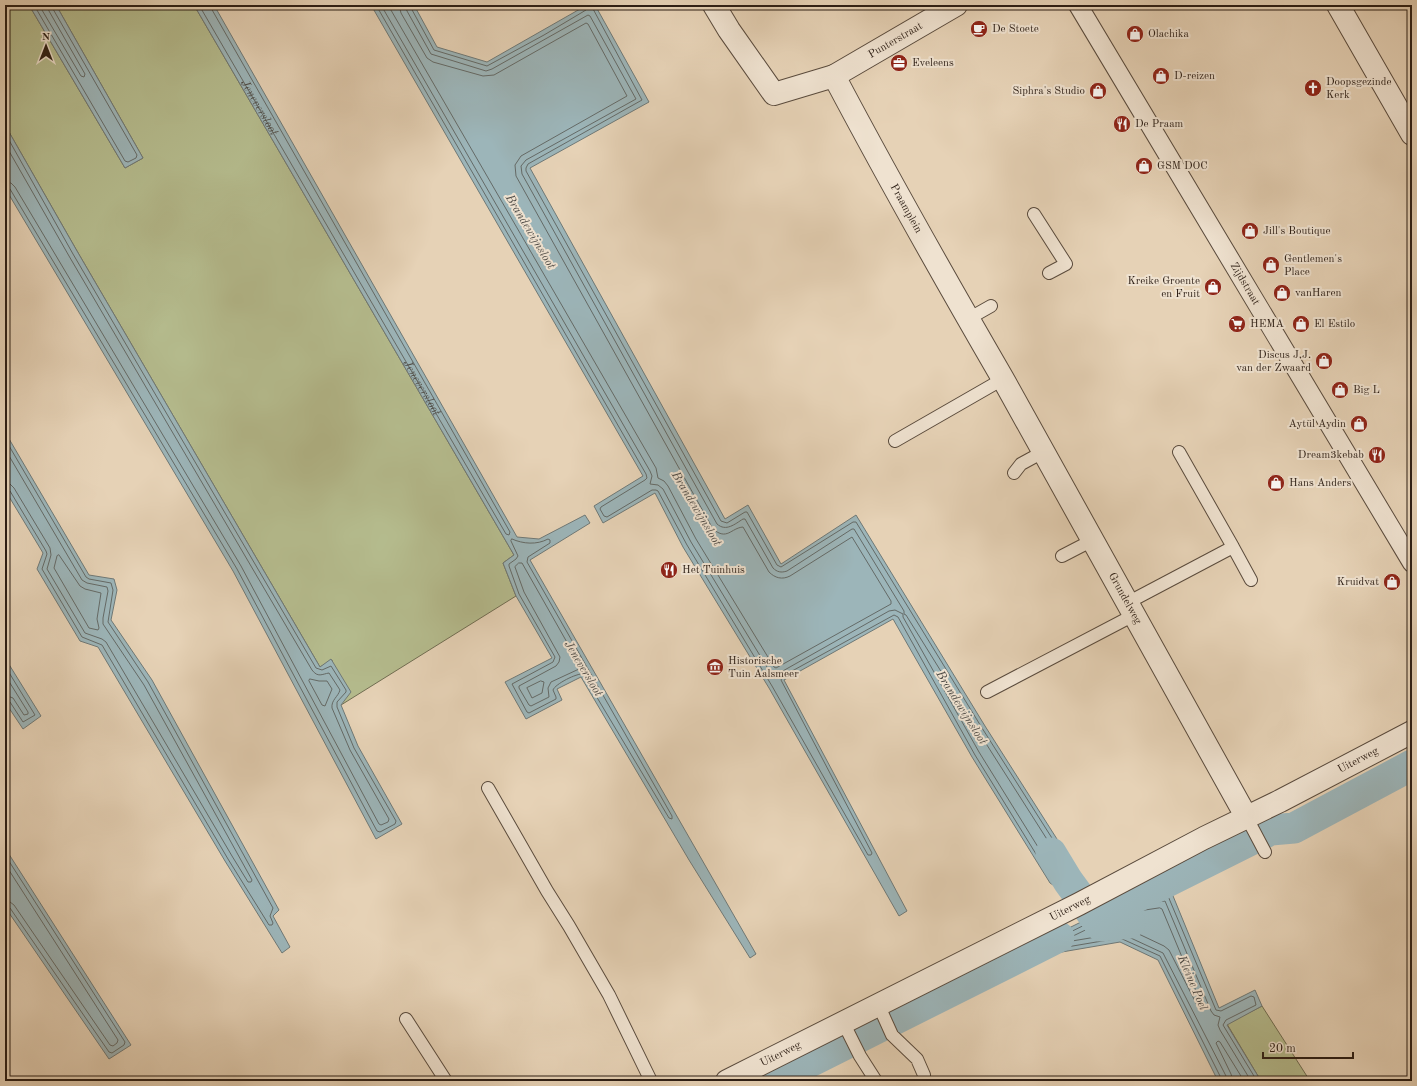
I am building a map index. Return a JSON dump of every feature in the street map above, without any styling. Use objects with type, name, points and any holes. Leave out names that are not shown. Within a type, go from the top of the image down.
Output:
[{"type":"street","points":[[714,5],[729,30],[774,94],[834,76]]},
{"type":"street","name":"Punterstraat","points":[[834,76],[956,5]]},
{"type":"street","name":"Zijdstraat","points":[[1078,5],[1412,563]]},
{"type":"street","points":[[1338,5],[1412,134]]},
{"type":"street","name":"Praamplein","points":[[834,76],[862,130],[1003,379]]},
{"type":"street","name":"Grundelweg","points":[[1003,379],[1247,818]]},
{"type":"street","name":"Uiterweg","points":[[727,1081],[881,1012],[1204,838],[1247,818],[1412,732]]},
{"type":"lane","points":[[1034,214],[1066,264],[1049,273]]},
{"type":"lane","points":[[968,319],[990,306]]},
{"type":"lane","points":[[895,441],[1003,379]]},
{"type":"lane","points":[[1014,473],[1021,464],[1043,452]]},
{"type":"lane","points":[[1179,452],[1251,580]]},
{"type":"lane","points":[[1062,556],[1093,540]]},
{"type":"lane","points":[[987,692],[1131,609],[1232,547]]},
{"type":"lane","points":[[488,788],[609,995],[651,1081]]},
{"type":"lane","points":[[1247,818],[1265,852]]},
{"type":"lane","points":[[881,1012],[892,1035],[917,1059],[924,1075]]},
{"type":"lane","points":[[406,1019],[446,1081]]},
{"type":"lane","points":[[846,1028],[860,1056],[876,1081]]},
{"type":"green space","points":[[5,5],[29,5],[125,168],[143,158],[56,5],[194,5],[514,555],[503,563],[516,596],[341,705],[332,660],[320,667],[5,125]]},
{"type":"green space","points":[[1262,1006],[1310,1081],[1261,1081],[1227,1024]]},
{"type":"water","points":[[29,5],[56,5],[143,158],[125,168]]},
{"type":"water","name":"Jeneversloot","points":[[194,5],[214,5],[517,537],[539,539],[585,515],[590,523],[530,560],[756,954],[750,958],[689,860],[581,677],[557,689],[562,700],[526,719],[505,682],[552,658],[516,596],[503,563],[514,555]]},
{"type":"water","name":"Brandewijnsloot","points":[[371,5],[414,5],[437,47],[487,62],[587,5],[595,5],[649,102],[530,168],[725,519],[748,505],[781,564],[856,515],[985,726],[1085,883],[1064,892],[1050,883],[972,757],[893,619],[784,680],[907,911],[899,916],[769,688],[683,547],[655,493],[603,523],[594,506],[643,476]]},
{"type":"water","points":[[5,125],[320,667],[331,659],[351,692],[341,705],[358,746],[402,824],[376,839],[233,571],[5,188]]},
{"type":"water","points":[[5,432],[89,575],[114,579],[117,590],[111,620],[152,680],[279,910],[273,916],[290,947],[282,953],[225,861],[98,647],[80,641],[37,569],[43,553],[5,490]]},
{"type":"water","points":[[5,658],[41,716],[23,729],[5,702]]},
{"type":"water","points":[[5,848],[131,1045],[109,1059],[5,907]]},
{"type":"water","name":"Kleine Poel","points":[[1171,891],[1219,1008],[1255,990],[1262,1006],[1227,1025],[1261,1081],[1218,1081],[1158,960],[1120,942],[1056,953],[1027,968],[1020,952],[1134,896]]},
{"type":"waterway","points":[[1103,914],[1271,830],[1294,828],[1412,765]]},
{"type":"waterway","points":[[1051,853],[1068,881],[1101,926],[1130,923]]},
{"type":"waterway","points":[[772,1081],[1059,937]]},
{"type":"place","name":"De Stoete","points":[[979,29]]},
{"type":"place","name":"Olachika","points":[[1135,34]]},
{"type":"place","name":"Eveleens","points":[[899,63]]},
{"type":"place","name":"D-reizen","points":[[1161,76]]},
{"type":"place","name":"Doopsgezinde Kerk","points":[[1313,88]]},
{"type":"place","name":"Siphra's Studio","points":[[1098,91]]},
{"type":"place","name":"De Praam","points":[[1122,124]]},
{"type":"place","name":"GSM DOC","points":[[1144,166]]},
{"type":"place","name":"Jill's Boutique","points":[[1250,231]]},
{"type":"place","name":"Gentlemen's Place","points":[[1271,265]]},
{"type":"place","name":"Kreike Groente en Fruit","points":[[1213,287]]},
{"type":"place","name":"vanHaren","points":[[1282,293]]},
{"type":"place","name":"HEMA","points":[[1237,324]]},
{"type":"place","name":"El Estilo","points":[[1301,324]]},
{"type":"place","name":"Discus J.J. van der Zwaard","points":[[1324,361]]},
{"type":"place","name":"Big L","points":[[1340,390]]},
{"type":"place","name":"Aytül Aydin","points":[[1359,424]]},
{"type":"place","name":"Dream3kebab","points":[[1377,455]]},
{"type":"place","name":"Hans Anders","points":[[1276,483]]},
{"type":"place","name":"Het Tuinhuis","points":[[669,570]]},
{"type":"place","name":"Kruidvat","points":[[1392,582]]},
{"type":"place","name":"Historische Tuin Aalsmeer","points":[[715,667]]}]
